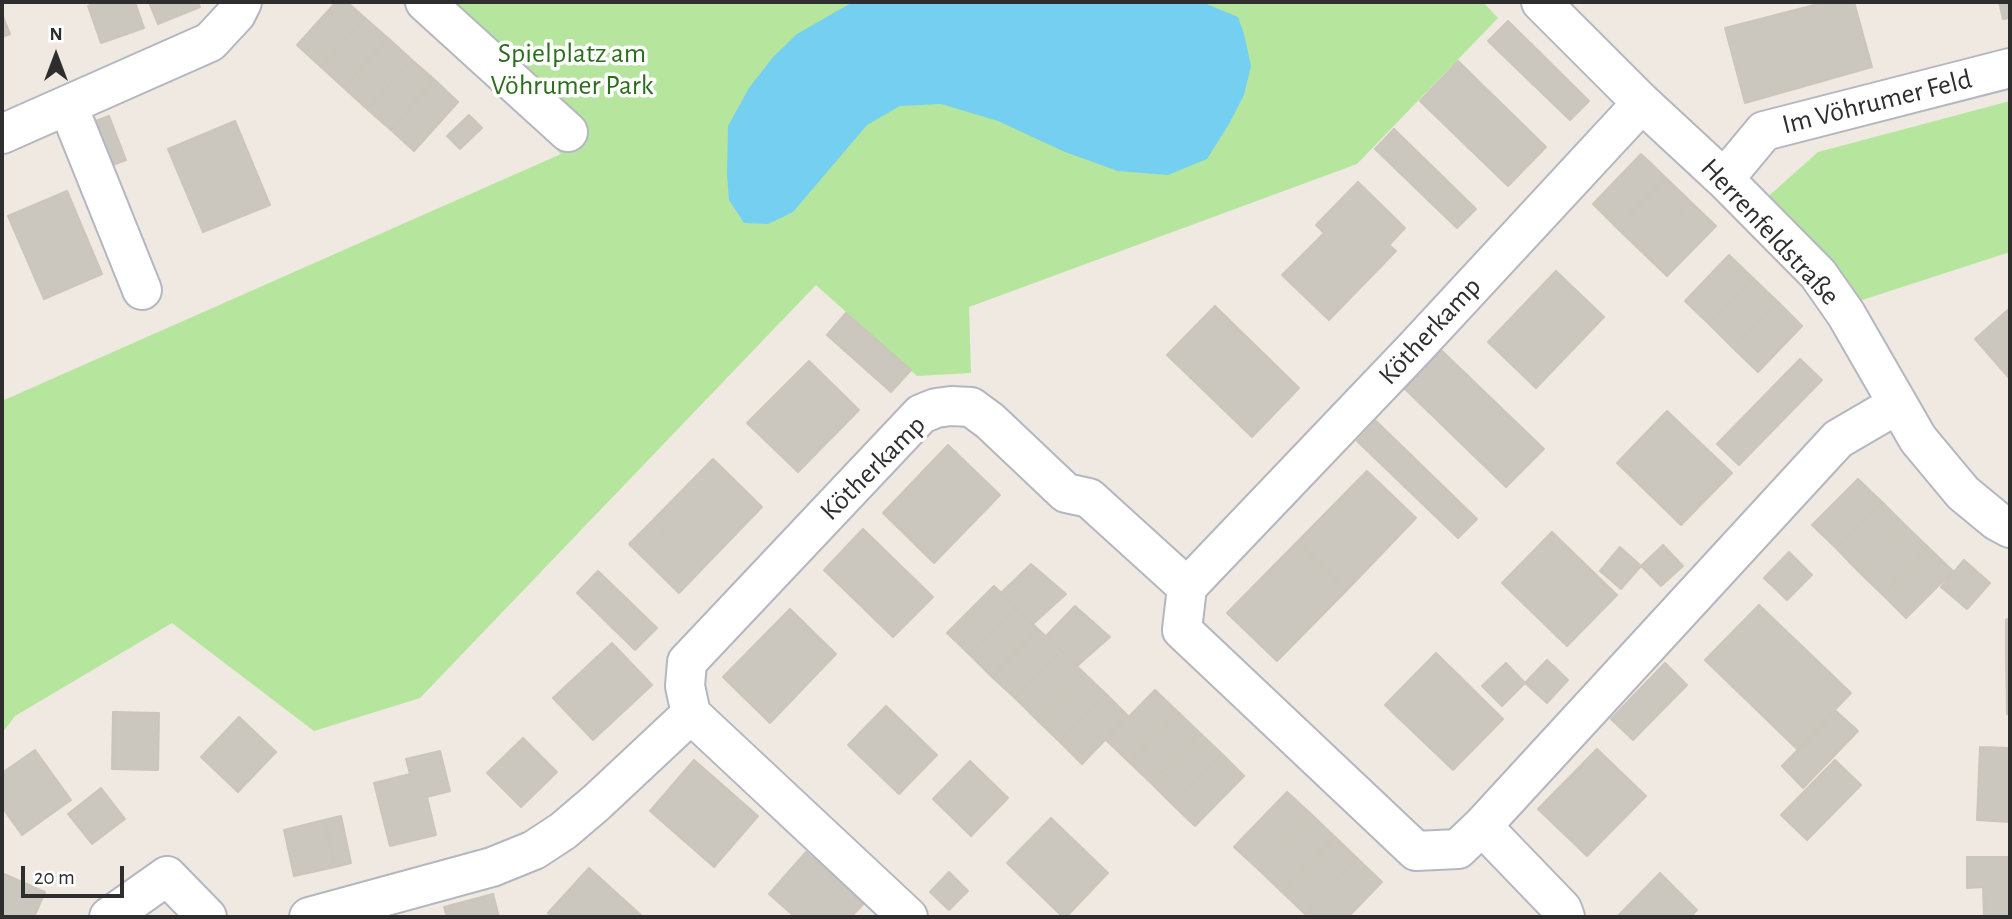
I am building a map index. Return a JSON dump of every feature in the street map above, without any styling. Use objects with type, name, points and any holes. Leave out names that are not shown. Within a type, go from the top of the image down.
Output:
[{"type":"street","points":[[2,134],[210,42],[236,14],[242,2]]},
{"type":"street","points":[[425,2],[568,132]]},
{"type":"street","name":"Herrenfeldstraße","points":[[1541,2],[1818,274],[1846,314],[1918,439],[1963,493],[1997,521],[2010,528]]},
{"type":"street","name":"Im Vöhrumer Feld","points":[[1724,179],[1764,131],[2010,68]]},
{"type":"street","name":"Kötherkamp","points":[[691,714],[685,686],[687,662],[921,414],[936,408],[971,407],[990,421],[1066,493],[1089,498],[1187,587],[1415,348],[1642,103]]},
{"type":"street","points":[[68,106],[142,290]]},
{"type":"street","points":[[1187,587],[1182,630],[1416,851],[1458,849],[1838,439],[1898,404]]},
{"type":"street","points":[[309,917],[492,867],[534,850],[563,831],[597,802],[691,714],[908,917]]},
{"type":"street","points":[[1482,826],[1562,909],[1564,917]]},
{"type":"street","points":[[109,917],[167,876],[207,917]]},
{"type":"green space","name":"Spielplatz am Vöhrumer Park","points":[[401,2],[1483,2],[1498,18],[1357,164],[969,307],[971,373],[917,376],[816,285],[420,698],[314,731],[172,623],[15,716],[2,733],[2,401],[561,154]]},
{"type":"green space","points":[[2010,101],[2010,252],[1856,302],[1763,201],[1818,152]]},
{"type":"water","points":[[853,2],[1202,2],[1238,17],[1251,66],[1244,95],[1207,159],[1168,175],[1118,171],[1065,152],[998,121],[941,104],[900,106],[867,125],[793,212],[768,224],[744,223],[729,200],[728,126],[749,88],[773,57],[797,34]]},
{"type":"building","points":[[100,2],[135,2],[144,28],[101,43],[88,6]]},
{"type":"building","points":[[149,2],[198,2],[200,7],[158,24]]},
{"type":"building","points":[[336,2],[347,2],[365,18],[321,67],[297,45]]},
{"type":"building","points":[[1826,2],[1854,2],[1872,67],[1745,103],[1725,28]]},
{"type":"building","points":[[1999,2],[2010,2],[2010,18],[2003,19]]},
{"type":"building","points":[[2,14],[10,34],[2,37]]},
{"type":"building","points":[[365,18],[388,38],[344,88],[321,67]]},
{"type":"building","points":[[1508,21],[1589,101],[1570,120],[1488,41]]},
{"type":"building","points":[[388,38],[412,60],[367,109],[344,88]]},
{"type":"building","points":[[412,60],[435,80],[391,130],[367,109]]},
{"type":"building","points":[[1458,61],[1546,147],[1508,186],[1420,101]]},
{"type":"building","points":[[435,80],[458,102],[414,151],[391,130]]},
{"type":"building","points":[[469,115],[482,128],[460,149],[447,136]]},
{"type":"building","points":[[109,116],[126,160],[102,169],[85,125]]},
{"type":"building","points":[[235,121],[270,205],[203,232],[168,149]]},
{"type":"building","points":[[1394,129],[1476,209],[1457,228],[1375,149]]},
{"type":"building","points":[[1641,154],[1666,178],[1617,228],[1593,204]]},
{"type":"building","points":[[1666,178],[1691,202],[1642,252],[1617,228]]},
{"type":"building","points":[[1358,182],[1405,228],[1389,245],[1396,251],[1329,320],[1282,275],[1324,233],[1316,225]]},
{"type":"building","points":[[67,191],[102,274],[44,299],[8,216]]},
{"type":"building","points":[[1691,202],[1716,226],[1667,276],[1642,252]]},
{"type":"building","points":[[1729,255],[1754,279],[1709,324],[1685,301]]},
{"type":"building","points":[[1556,271],[1604,317],[1536,388],[1488,342]]},
{"type":"building","points":[[1754,279],[1778,302],[1733,348],[1709,324]]},
{"type":"building","points":[[1778,302],[1802,326],[1758,372],[1733,348]]},
{"type":"building","points":[[1215,306],[1299,388],[1252,437],[1167,355]]},
{"type":"building","points":[[2010,308],[2010,379],[1975,339]]},
{"type":"building","points":[[846,313],[911,370],[891,392],[827,335]]},
{"type":"building","points":[[1441,350],[1544,449],[1506,487],[1404,388]]},
{"type":"building","points":[[1800,359],[1822,380],[1739,465],[1717,444]]},
{"type":"building","points":[[809,361],[859,410],[798,472],[747,423]]},
{"type":"building","points":[[1667,411],[1732,473],[1681,525],[1617,463]]},
{"type":"building","points":[[1376,421],[1477,519],[1458,538],[1357,441]]},
{"type":"building","points":[[948,445],[1000,495],[934,563],[883,513]]},
{"type":"building","points":[[713,459],[762,507],[703,568],[653,520]]},
{"type":"building","points":[[1367,471],[1416,518],[1347,590],[1297,542]]},
{"type":"building","points":[[1858,479],[1882,502],[1836,548],[1812,525]]},
{"type":"building","points":[[1882,502],[1905,525],[1859,572],[1836,548]]},
{"type":"building","points":[[653,520],[703,568],[679,593],[629,544]]},
{"type":"building","points":[[1905,525],[1929,548],[1883,595],[1859,572]]},
{"type":"building","points":[[863,529],[933,597],[893,637],[824,570]]},
{"type":"building","points":[[1552,532],[1617,595],[1567,646],[1502,583]]},
{"type":"building","points":[[1297,542],[1347,590],[1277,661],[1227,613]]},
{"type":"building","points":[[1663,545],[1683,566],[1661,586],[1641,566]]},
{"type":"building","points":[[1620,547],[1641,566],[1621,589],[1600,571]]},
{"type":"building","points":[[1929,548],[1953,571],[1906,618],[1883,595]]},
{"type":"building","points":[[1789,552],[1812,575],[1787,600],[1764,578]]},
{"type":"building","points":[[1964,560],[1990,583],[1967,609],[1941,587]]},
{"type":"building","points":[[1031,564],[1066,594],[1033,624],[1001,593]]},
{"type":"building","points":[[598,571],[657,628],[635,650],[577,593]]},
{"type":"building","points":[[994,586],[1016,607],[970,655],[947,633]]},
{"type":"building","points":[[1759,605],[1851,693],[1797,749],[1705,660]]},
{"type":"building","points":[[1075,606],[1110,637],[1077,666],[1046,636]]},
{"type":"building","points":[[1016,607],[1038,629],[992,677],[970,655]]},
{"type":"building","points":[[790,609],[836,654],[770,723],[723,677]]},
{"type":"building","points":[[2010,618],[2010,658],[2006,658],[2006,620]]},
{"type":"building","points":[[1038,629],[1061,651],[1015,698],[992,677]]},
{"type":"building","points":[[612,643],[652,685],[593,740],[553,698]]},
{"type":"building","points":[[1061,651],[1084,673],[1037,720],[1015,698]]},
{"type":"building","points":[[1436,653],[1503,719],[1453,770],[1385,705]]},
{"type":"building","points":[[2006,658],[2010,658],[2010,714],[2007,714]]},
{"type":"building","points":[[1547,660],[1568,680],[1547,703],[1525,683]]},
{"type":"building","points":[[1506,663],[1525,683],[1502,706],[1482,686]]},
{"type":"building","points":[[1665,663],[1687,685],[1633,740],[1611,719]]},
{"type":"building","points":[[1084,673],[1106,694],[1060,742],[1037,720]]},
{"type":"building","points":[[1155,690],[1178,712],[1129,762],[1106,740]]},
{"type":"building","points":[[1106,694],[1128,716],[1082,764],[1060,742]]},
{"type":"building","points":[[886,706],[937,755],[899,794],[848,745]]},
{"type":"building","points":[[1836,711],[1858,731],[1803,788],[1782,766]]},
{"type":"building","points":[[113,712],[159,713],[158,770],[112,769]]},
{"type":"building","points":[[1178,712],[1200,733],[1151,783],[1129,762]]},
{"type":"building","points":[[239,717],[276,752],[238,792],[201,757]]},
{"type":"building","points":[[1200,733],[1222,754],[1173,805],[1151,783]]},
{"type":"building","points":[[523,738],[557,772],[521,807],[487,773]]},
{"type":"building","points":[[1980,747],[2010,748],[2010,822],[1977,820]]},
{"type":"building","points":[[1597,749],[1646,796],[1587,856],[1538,809]]},
{"type":"building","points":[[35,750],[71,800],[22,835],[2,807],[2,773]]},
{"type":"building","points":[[440,751],[450,791],[427,797],[436,835],[390,846],[374,783],[410,774],[406,759]]},
{"type":"building","points":[[1222,754],[1244,776],[1195,826],[1173,805]]},
{"type":"building","points":[[694,760],[758,816],[714,867],[650,811]]},
{"type":"building","points":[[1835,760],[1861,785],[1807,840],[1781,815]]},
{"type":"building","points":[[970,761],[1008,798],[971,836],[933,799]]},
{"type":"building","points":[[101,788],[125,819],[92,844],[68,814]]},
{"type":"building","points":[[1287,792],[1311,814],[1258,869],[1234,847]]},
{"type":"building","points":[[1311,814],[1335,837],[1282,892],[1258,869]]},
{"type":"building","points":[[341,816],[351,863],[335,867],[324,820]]},
{"type":"building","points":[[1051,818],[1108,873],[1066,917],[1007,863]]},
{"type":"building","points":[[324,820],[335,867],[294,876],[284,830]]},
{"type":"building","points":[[1335,837],[1358,859],[1305,914],[1282,892]]},
{"type":"building","points":[[806,852],[864,903],[851,917],[795,917],[769,894]]},
{"type":"building","points":[[1967,857],[2010,857],[2010,917],[1984,917],[1983,887],[1967,888]]},
{"type":"building","points":[[1358,859],[1382,882],[1348,917],[1308,917],[1305,914]]},
{"type":"building","points":[[589,868],[643,917],[553,917],[548,913]]},
{"type":"building","points":[[949,872],[968,891],[949,910],[930,892]]},
{"type":"building","points":[[1660,873],[1697,910],[1690,917],[1617,917]]},
{"type":"building","points":[[4,874],[45,892],[34,917],[2,917]]},
{"type":"building","points":[[493,894],[499,917],[447,917],[444,907]]}]
